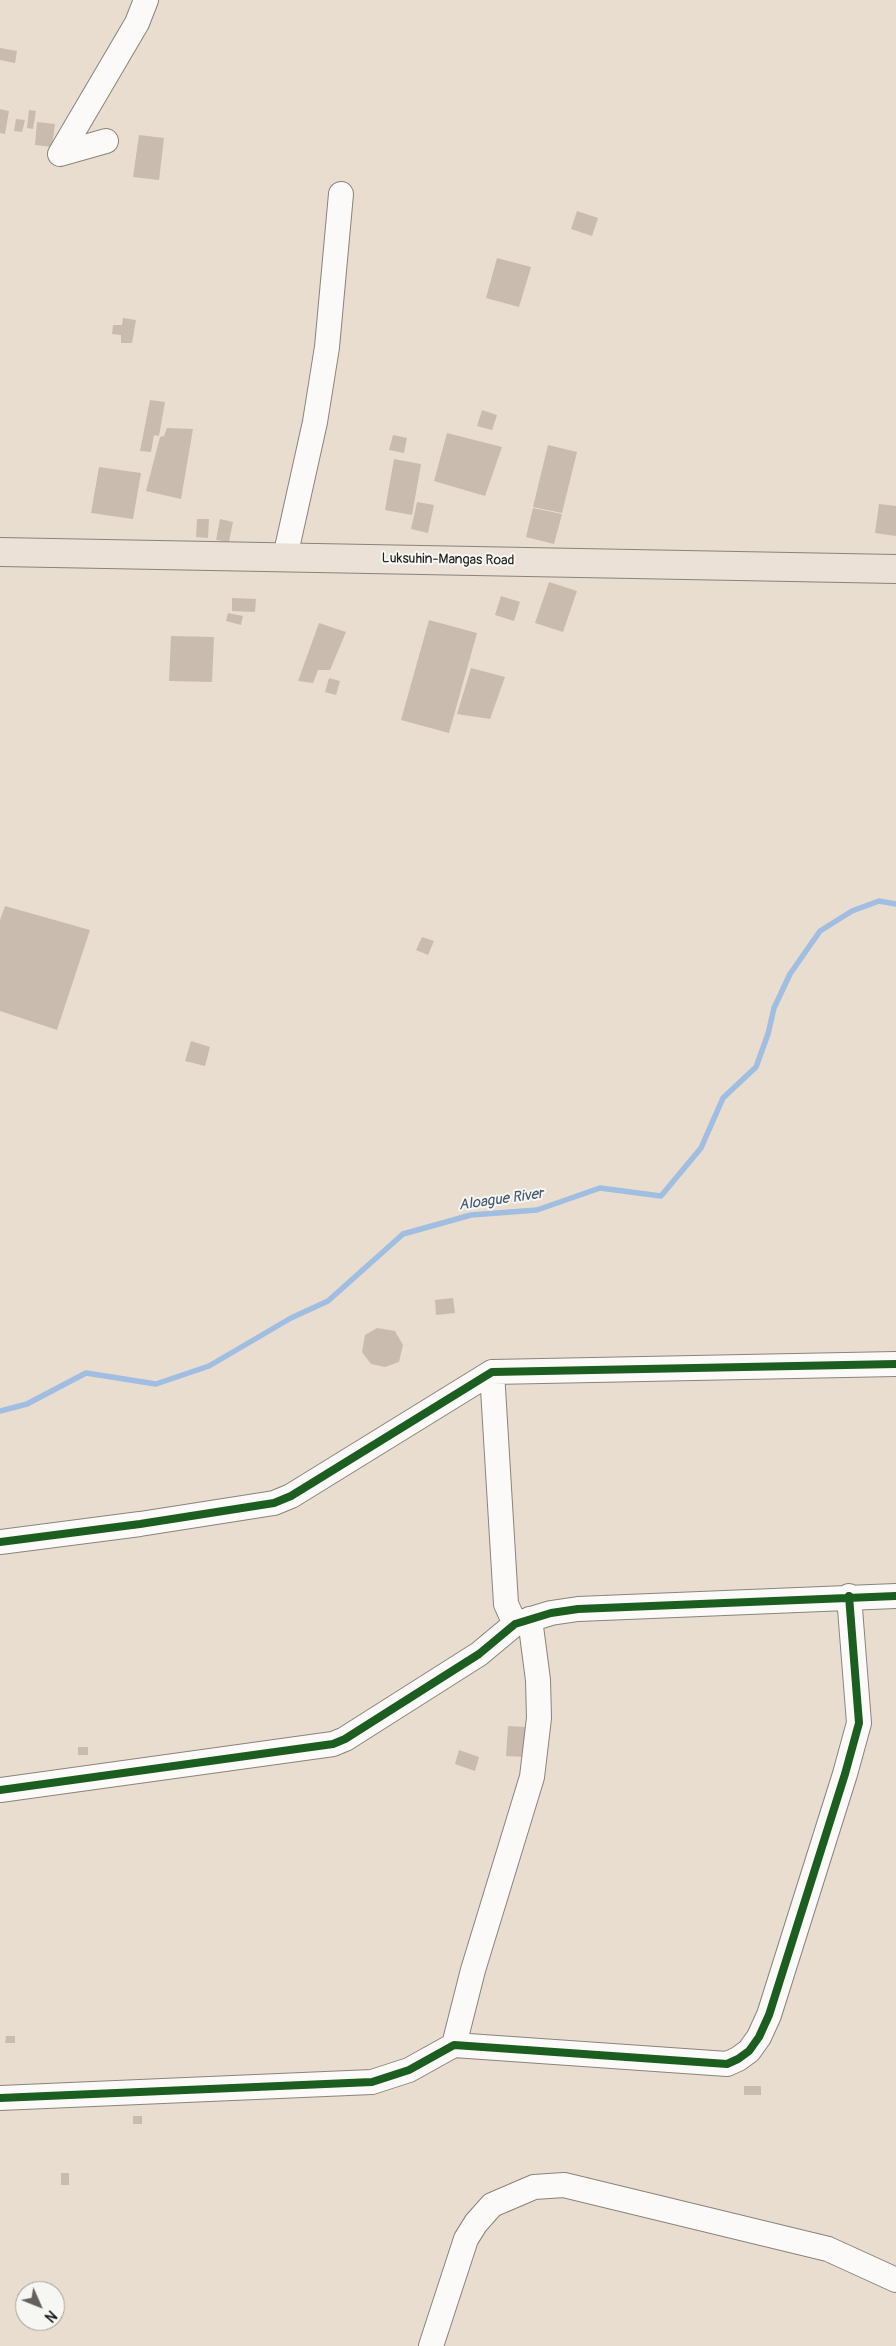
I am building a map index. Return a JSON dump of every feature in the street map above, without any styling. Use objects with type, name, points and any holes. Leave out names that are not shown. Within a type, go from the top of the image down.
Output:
[{"type":"main road","name":"Luksuhin-Mangas Road","points":[[0,552],[896,569]]},
{"type":"street","points":[[106,141],[60,154],[137,23],[146,0]]},
{"type":"street","points":[[285,558],[315,422],[327,347],[340,194]]},
{"type":"street","points":[[0,1542],[140,1524],[274,1503],[291,1496],[492,1372],[896,1364]]},
{"type":"street","points":[[454,2045],[473,1970],[532,1777],[539,1718],[538,1680],[522,1622],[506,1604],[492,1372]]},
{"type":"street","points":[[0,2098],[372,2082],[409,2070],[454,2045],[727,2064],[749,2051],[759,2037],[769,2015],[845,1774],[859,1723],[849,1596]]},
{"type":"street","points":[[0,1790],[333,1744],[345,1739],[479,1654],[522,1622],[578,1609],[849,1596],[896,1596]]},
{"type":"street","points":[[431,2346],[466,2239],[476,2223],[492,2205],[534,2187],[564,2185],[828,2249],[896,2280]]},
{"type":"building","points":[[0,48],[17,51],[15,63],[0,60]]},
{"type":"building","points":[[0,109],[9,111],[5,134],[0,133]]},
{"type":"building","points":[[29,110],[36,111],[33,129],[27,128]]},
{"type":"building","points":[[16,119],[25,120],[22,132],[14,131]]},
{"type":"building","points":[[37,122],[55,124],[52,147],[35,145]]},
{"type":"building","points":[[139,135],[164,138],[159,180],[133,177]]},
{"type":"building","points":[[577,211],[598,218],[592,236],[571,229]]},
{"type":"building","points":[[497,258],[531,267],[519,307],[486,298]]},
{"type":"building","points":[[123,318],[136,320],[132,343],[121,343],[121,335],[112,334],[113,325],[122,325]]},
{"type":"building","points":[[150,400],[165,402],[159,436],[154,435],[151,452],[140,451]]},
{"type":"building","points":[[482,410],[497,415],[492,430],[477,426]]},
{"type":"building","points":[[167,428],[193,429],[181,499],[146,491],[160,437],[164,436]]},
{"type":"building","points":[[447,433],[502,447],[485,496],[434,481]]},
{"type":"building","points":[[393,435],[407,438],[404,453],[389,450]]},
{"type":"building","points":[[548,445],[577,452],[562,513],[533,507]]},
{"type":"building","points":[[394,459],[421,464],[412,515],[385,510]]},
{"type":"building","points":[[99,467],[141,473],[133,519],[91,513]]},
{"type":"building","points":[[417,502],[434,505],[428,533],[411,529]]},
{"type":"building","points":[[879,504],[896,506],[896,536],[875,533]]},
{"type":"building","points":[[533,508],[562,514],[554,544],[526,537]]},
{"type":"building","points":[[197,519],[209,519],[208,538],[196,537]]},
{"type":"building","points":[[220,519],[233,522],[229,542],[216,540]]},
{"type":"building","points":[[549,582],[577,591],[563,632],[535,623]]},
{"type":"building","points":[[501,596],[520,602],[514,621],[495,615]]},
{"type":"building","points":[[232,598],[256,599],[255,612],[232,611]]},
{"type":"building","points":[[228,613],[243,616],[241,625],[226,621]]},
{"type":"building","points":[[429,620],[477,633],[449,733],[401,720]]},
{"type":"building","points":[[319,623],[346,632],[330,670],[318,670],[313,683],[298,681]]},
{"type":"building","points":[[171,636],[214,637],[212,682],[169,681]]},
{"type":"building","points":[[471,668],[505,677],[490,719],[457,714]]},
{"type":"building","points":[[329,678],[340,681],[336,695],[325,692]]},
{"type":"building","points":[[5,906],[90,930],[57,1030],[0,1011],[0,920]]},
{"type":"building","points":[[422,937],[434,941],[428,955],[416,950]]},
{"type":"building","points":[[191,1041],[210,1047],[205,1066],[185,1061]]},
{"type":"building","points":[[453,1298],[455,1313],[436,1315],[435,1300]]},
{"type":"building","points":[[377,1328],[395,1331],[403,1345],[399,1362],[385,1367],[371,1364],[362,1352],[365,1335]]},
{"type":"building","points":[[508,1726],[526,1727],[524,1757],[506,1756]]},
{"type":"building","points":[[78,1747],[88,1747],[88,1755],[78,1755]]},
{"type":"building","points":[[459,1750],[479,1757],[475,1771],[455,1764]]},
{"type":"building","points":[[6,2036],[15,2036],[15,2043],[5,2043]]},
{"type":"building","points":[[744,2086],[761,2086],[761,2095],[744,2095]]},
{"type":"building","points":[[133,2116],[142,2116],[142,2124],[133,2124]]},
{"type":"building","points":[[61,2173],[69,2173],[69,2185],[61,2185]]},
{"type":"waterway","name":"Aloague River","points":[[0,1411],[27,1404],[86,1373],[156,1384],[209,1366],[291,1318],[328,1301],[403,1234],[471,1215],[537,1210],[600,1188],[661,1196],[701,1148],[723,1098],[756,1067],[768,1034],[774,1008],[790,974],[820,931],[852,911],[879,901],[896,904]]},
{"type":"cycle path","points":[[0,1542],[140,1524],[274,1503],[291,1496],[492,1372],[896,1364]]},
{"type":"cycle path","points":[[0,2098],[372,2082],[409,2070],[454,2045],[727,2064],[738,2059],[749,2051],[759,2037],[769,2015],[845,1774],[859,1723],[849,1596]]},
{"type":"cycle path","points":[[0,1790],[333,1744],[345,1739],[479,1654],[515,1624],[551,1613],[578,1609],[896,1596]]}]
